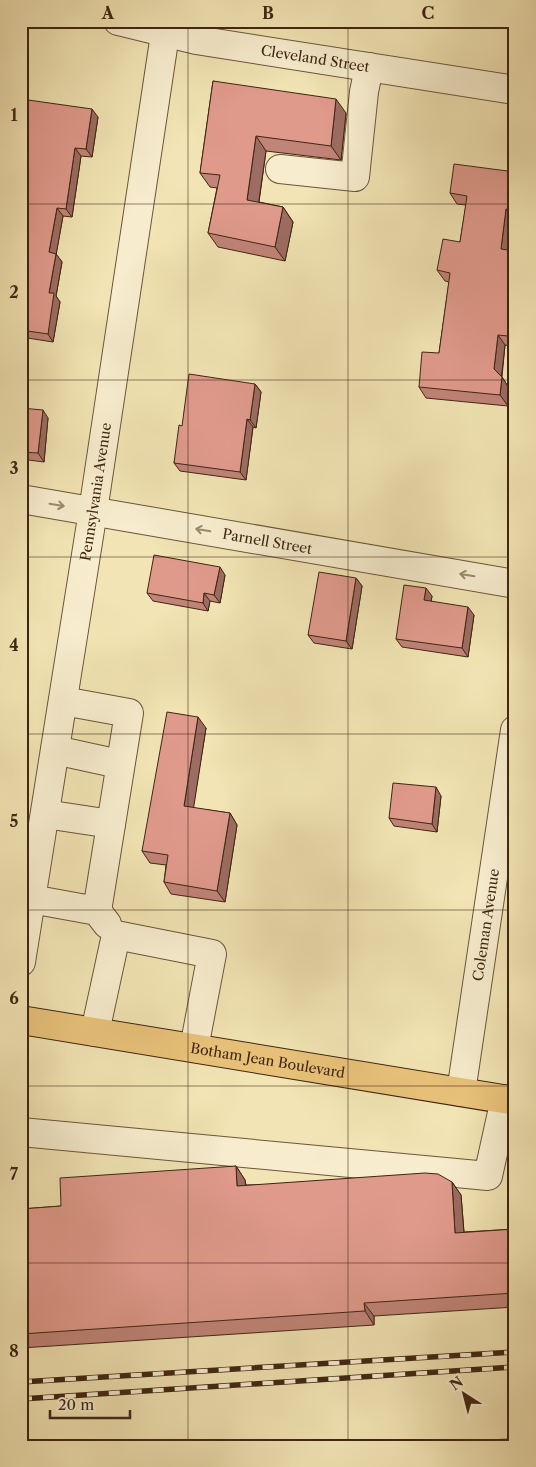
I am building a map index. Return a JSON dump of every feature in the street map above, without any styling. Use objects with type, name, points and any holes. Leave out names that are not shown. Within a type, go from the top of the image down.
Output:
[{"type":"main road","name":"Botham Jean Boulevard","points":[[21,1020],[510,1100]]},
{"type":"street","name":"Cleveland Street","points":[[118,21],[166,26],[196,40],[515,90]]},
{"type":"street","name":"Pennsylvania Avenue","points":[[21,962],[93,511],[166,26]]},
{"type":"street","points":[[280,168],[354,177],[364,92],[369,67]]},
{"type":"street","name":"Parnell Street","points":[[21,499],[515,584]]},
{"type":"street","points":[[63,701],[129,713],[96,911]]},
{"type":"street","name":"Coleman Avenue","points":[[461,1092],[515,730]]},
{"type":"street","points":[[55,750],[119,764]]},
{"type":"street","points":[[45,814],[111,824]]},
{"type":"street","points":[[31,899],[96,911],[116,935],[212,954],[194,1048]]},
{"type":"street","points":[[95,1032],[116,935]]},
{"type":"street","points":[[21,1132],[488,1176],[510,1100]]},
{"type":"building","points":[[213,81],[336,99],[331,146],[256,136],[247,200],[283,207],[275,247],[208,233],[220,175],[200,173]]},
{"type":"building","points":[[21,99],[92,109],[86,149],[75,148],[66,209],[57,208],[49,252],[56,254],[49,293],[54,293],[48,334],[21,330]]},
{"type":"building","points":[[454,164],[515,172],[515,210],[506,209],[501,249],[515,251],[515,260],[509,299],[513,299],[508,336],[498,335],[494,369],[502,377],[500,395],[419,387],[422,352],[439,353],[450,273],[437,270],[443,239],[460,242],[467,196],[450,193]]},
{"type":"building","points":[[189,374],[255,384],[250,420],[247,419],[240,472],[174,463],[179,425],[182,426]]},
{"type":"building","points":[[21,408],[43,410],[38,453],[21,452]]},
{"type":"building","points":[[154,555],[220,567],[214,595],[204,593],[203,603],[147,593]]},
{"type":"building","points":[[319,572],[356,578],[346,641],[308,635]]},
{"type":"building","points":[[404,585],[426,588],[424,600],[468,607],[462,648],[396,639]]},
{"type":"building","points":[[167,712],[198,717],[184,806],[230,813],[217,891],[164,882],[168,855],[142,851]]},
{"type":"building","points":[[393,783],[436,787],[432,824],[389,818]]},
{"type":"building","points":[[236,1166],[237,1186],[425,1173],[438,1174],[452,1182],[455,1233],[515,1229],[515,1293],[364,1303],[365,1311],[21,1334],[21,1209],[61,1206],[60,1178]]},
{"type":"railway","points":[[21,1382],[515,1352]]},
{"type":"railway","points":[[21,1399],[515,1367]]},
{"type":"railway","points":[[386,1446],[515,1441]]}]
